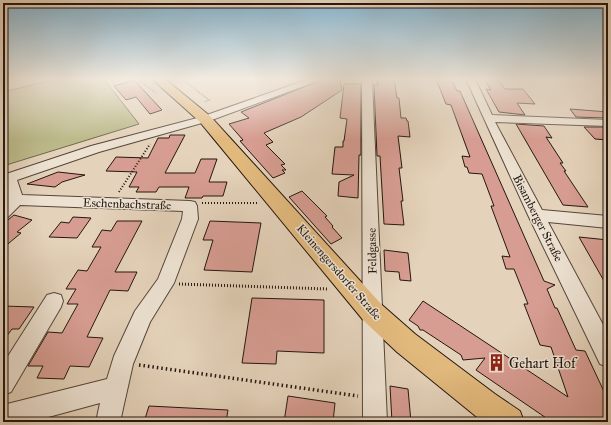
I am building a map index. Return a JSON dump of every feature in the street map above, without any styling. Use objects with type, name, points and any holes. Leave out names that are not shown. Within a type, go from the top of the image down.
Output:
[{"type":"main road","name":"Kleinengersdorfer Straße","points":[[182,99],[205,119],[373,313],[412,348],[484,405],[510,422]]},
{"type":"street","points":[[3,213],[16,200],[7,179],[95,149],[205,119],[264,99]]},
{"type":"street","name":"Feldgasse","points":[[367,99],[375,422]]},
{"type":"street","name":"Bisamberger Straße","points":[[479,99],[608,356]]},
{"type":"street","points":[[488,118],[532,121],[566,120],[608,123]]},
{"type":"street","name":"Eschenbachstraße","points":[[16,200],[190,206]]},
{"type":"street","points":[[108,422],[122,364],[142,317],[165,283],[190,218],[190,206]]},
{"type":"street","points":[[536,215],[605,225]]},
{"type":"street","points":[[3,384],[54,301]]},
{"type":"street","points":[[3,417],[115,388]]},
{"type":"path","points":[[201,103],[209,100],[207,99]]},
{"type":"path","points":[[112,203],[153,140],[153,133]]},
{"type":"path","points":[[190,206],[198,203],[262,203]]},
{"type":"path","points":[[165,283],[331,289]]},
{"type":"path","points":[[122,364],[375,398]]},
{"type":"shaded area","points":[[3,99],[119,99],[139,124],[3,166]]},
{"type":"building","points":[[138,99],[152,99],[162,110],[150,114]]},
{"type":"building","points":[[274,99],[329,99],[301,117],[264,133],[273,142],[266,145],[285,164],[281,165],[286,170],[282,170],[285,173],[273,178],[240,141],[243,140],[229,124],[249,118],[241,112]]},
{"type":"building","points":[[342,99],[361,99],[361,155],[359,155],[358,198],[338,196],[339,182],[354,175],[332,174],[335,147],[343,147],[344,141],[347,119],[340,118]]},
{"type":"building","points":[[375,99],[399,99],[401,118],[406,118],[408,121],[410,137],[398,136],[402,168],[399,168],[404,225],[384,224],[380,156],[377,156]]},
{"type":"building","name":"Gehart Hof","points":[[444,99],[463,99],[544,281],[555,285],[547,289],[555,308],[557,308],[576,350],[585,351],[608,400],[608,422],[552,422],[476,370],[485,358],[463,360],[461,355],[423,330],[420,330],[418,326],[409,320],[423,301],[568,397],[551,347],[540,345],[524,304],[528,304],[514,269],[506,269],[502,256],[510,257],[491,206],[494,206],[482,174],[469,173],[467,167],[465,167],[462,156],[470,157],[451,105],[446,104]]},
{"type":"building","points":[[492,99],[531,99],[535,104],[517,103],[525,115],[499,112]]},
{"type":"building","points":[[570,109],[608,112],[608,118],[576,117]]},
{"type":"building","points":[[516,124],[544,126],[552,138],[546,137],[563,163],[560,163],[566,171],[564,171],[588,207],[563,205]]},
{"type":"building","points":[[584,127],[608,127],[608,140],[595,139]]},
{"type":"building","points":[[170,135],[185,135],[165,173],[195,173],[201,159],[217,159],[209,182],[227,182],[223,196],[185,198],[189,187],[159,187],[156,192],[136,192],[139,187],[129,187],[137,172],[106,171],[116,157],[148,158],[158,138],[169,138]]},
{"type":"building","points":[[58,172],[85,175],[62,182],[55,187],[27,184]]},
{"type":"building","points":[[302,191],[327,216],[325,217],[342,238],[331,244],[289,197]]},
{"type":"building","points":[[14,215],[32,220],[17,232],[21,233],[3,248],[3,224]]},
{"type":"building","points":[[73,217],[91,218],[77,238],[49,237],[61,222],[69,223]]},
{"type":"building","points":[[117,221],[142,221],[115,272],[137,272],[128,291],[110,290],[87,337],[103,338],[89,367],[70,366],[64,379],[37,378],[43,366],[28,366],[48,332],[62,333],[78,304],[67,304],[76,289],[66,289],[78,270],[87,271],[101,247],[92,247],[102,230],[111,231]]},
{"type":"building","points":[[210,221],[261,223],[252,272],[204,270],[213,240],[203,240]]},
{"type":"building","points":[[579,237],[608,240],[608,288]]},
{"type":"building","points":[[384,250],[408,253],[411,281],[400,280],[399,272],[385,271]]},
{"type":"building","points":[[252,298],[324,300],[324,353],[277,351],[276,364],[242,363]]},
{"type":"building","points":[[3,306],[34,307],[19,329],[12,329],[3,341]]},
{"type":"building","points":[[390,386],[408,389],[411,422],[392,422]]},
{"type":"building","points":[[288,396],[335,403],[333,422],[284,422]]},
{"type":"building","points":[[149,406],[228,410],[226,422],[144,422]]},
{"type":"place","name":"Gehart Hof","points":[[496,363]]}]
